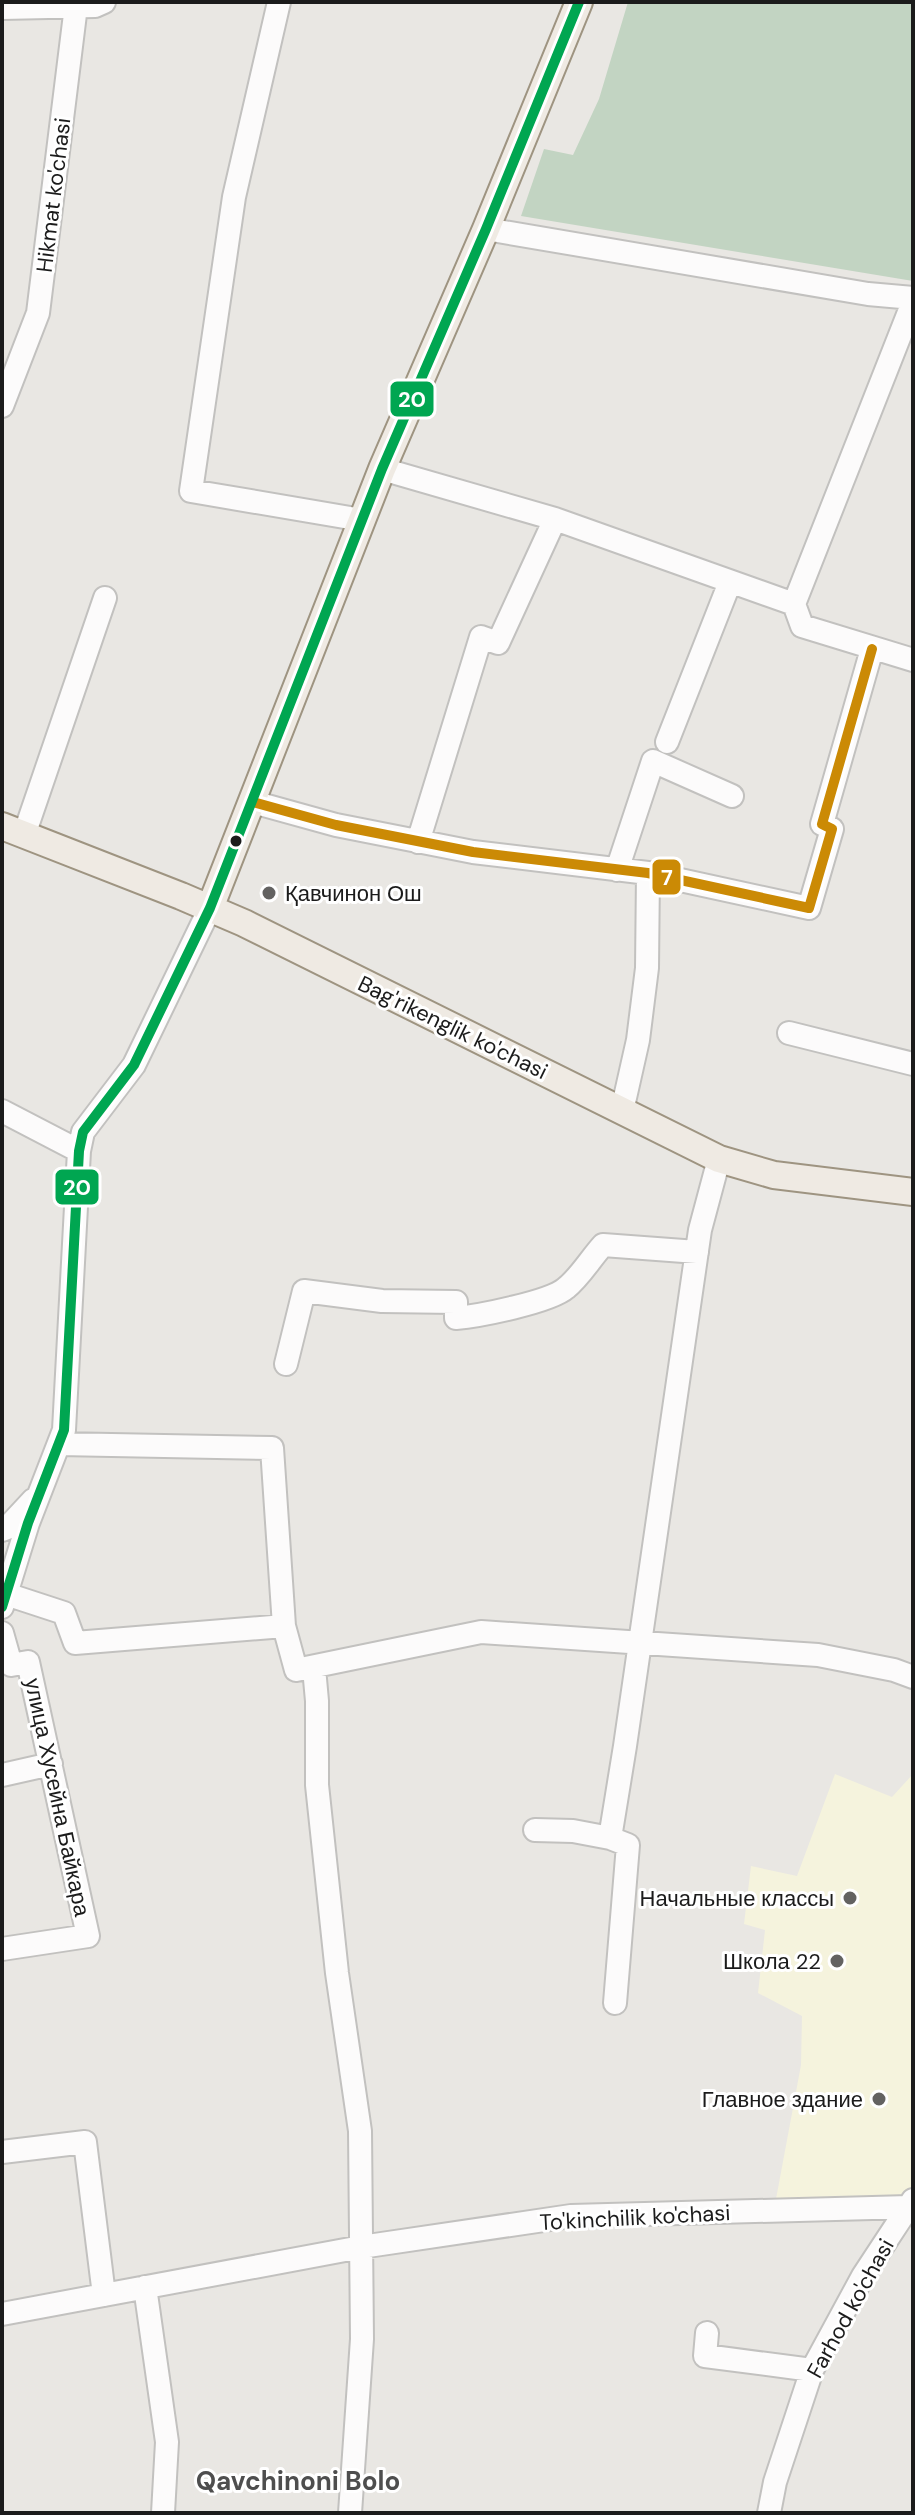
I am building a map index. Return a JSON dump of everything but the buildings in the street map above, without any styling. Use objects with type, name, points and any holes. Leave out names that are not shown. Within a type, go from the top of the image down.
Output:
[{"type":"main road","points":[[210,908],[382,469],[486,229],[579,2]]},
{"type":"main road","name":"Bag'rikenglik ko'chasi","points":[[13,831],[210,908],[719,1159],[774,1175],[913,1192]]},
{"type":"street","points":[[2,8],[95,6],[104,2]]},
{"type":"street","points":[[279,2],[234,197],[191,491],[362,520]]},
{"type":"street","name":"Hikmat ko'chasi","points":[[2,406],[10,365],[38,313],[76,6]]},
{"type":"street","points":[[486,229],[913,300],[794,604],[802,626],[913,660]]},
{"type":"street","points":[[382,469],[555,519],[794,604]]},
{"type":"street","points":[[418,842],[481,637],[498,643],[555,519]]},
{"type":"street","points":[[667,742],[730,582]]},
{"type":"street","points":[[13,831],[105,598]]},
{"type":"street","points":[[253,802],[336,825],[418,842],[473,852],[648,873],[809,908],[832,829],[822,824],[872,649]]},
{"type":"street","points":[[617,870],[653,761],[732,796]]},
{"type":"street","points":[[622,1111],[638,1040],[647,968],[648,873]]},
{"type":"street","points":[[210,908],[134,1065],[83,1132],[79,1151],[64,1430],[4,1600],[64,1613],[75,1643],[284,1626]]},
{"type":"street","points":[[789,1033],[913,1064]]},
{"type":"street","points":[[2,1111],[79,1151]]},
{"type":"street","points":[[610,1838],[700,1230],[719,1159]]},
{"type":"street","points":[[286,1364],[304,1291],[382,1301],[456,1302],[456,1318],[523,1305],[565,1290],[603,1245],[697,1252]]},
{"type":"street","points":[[59,1444],[272,1448],[284,1626],[296,1670],[481,1632],[818,1655],[894,1670],[913,1677]]},
{"type":"street","points":[[2,1530],[40,1493]]},
{"type":"street","name":"улица Хусейна Байкара","points":[[2,1633],[11,1665],[28,1662],[88,1936],[2,1949]]},
{"type":"street","points":[[314,1668],[317,1785],[337,1973],[360,2131],[362,2339],[350,2513]]},
{"type":"street","points":[[2,1775],[51,1764]]},
{"type":"street","points":[[535,1830],[573,1831],[628,1845],[615,2003]]},
{"type":"street","points":[[2,2152],[85,2142],[104,2295]]},
{"type":"street","name":"To'kinchilik ko'chasi","points":[[2,2314],[361,2247],[571,2216],[911,2204]]},
{"type":"street","name":"Farhod ko'chasi","points":[[769,2513],[775,2482],[812,2370],[863,2276],[911,2204]]},
{"type":"street","points":[[145,2287],[167,2442],[163,2513]]},
{"type":"street","points":[[707,2333],[705,2356],[812,2370]]},
{"type":"shaded area","name":"Школа 22","points":[[835,1774],[892,1797],[913,1774],[913,2183],[904,2202],[776,2199],[801,2065],[802,2016],[758,1993],[765,1930],[744,1924],[751,1866],[797,1876]]},
{"type":"green space","points":[[628,2],[913,2],[913,281],[521,216],[544,149],[573,155],[599,99]]},
{"type":"transit line","name":"20","points":[[2,1607],[28,1523],[64,1430],[79,1151],[83,1132],[134,1065],[210,908],[382,469],[486,229],[579,2]]},
{"type":"transit line","name":"7","points":[[253,802],[336,825],[473,852],[648,873],[809,908],[832,829],[822,824],[872,649]]},
{"type":"place","name":"Қавчинон Ош","points":[[269,893]]},
{"type":"place","name":"Начальные классы","points":[[850,1898]]},
{"type":"place","name":"Школа 22","points":[[837,1961]]},
{"type":"place","name":"Главное здание","points":[[879,2099]]},
{"type":"district","name":"Qavchinoni Bolo","points":[[298,2481]]}]
